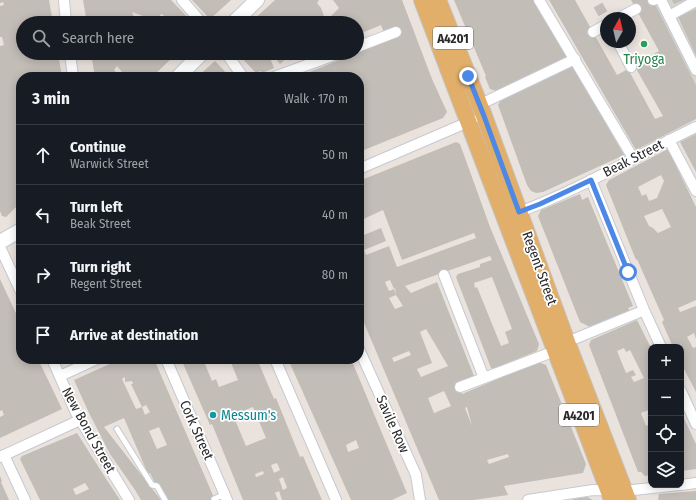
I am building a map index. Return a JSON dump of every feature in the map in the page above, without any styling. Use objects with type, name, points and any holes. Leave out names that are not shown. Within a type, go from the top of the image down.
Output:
[{"type":"main road","points":[[240,16],[257,0]]},
{"type":"main road","name":"Regent Street","points":[[422,0],[469,122],[512,214],[618,495]]},
{"type":"main road","name":"Regent Street","points":[[438,0],[485,109],[512,214]]},
{"type":"main road","points":[[183,72],[195,60]]},
{"type":"main road","points":[[0,242],[16,233]]},
{"type":"street","points":[[64,0],[65,16]]},
{"type":"street","points":[[182,0],[196,16]]},
{"type":"street","points":[[540,0],[571,44],[575,60],[633,158]]},
{"type":"street","points":[[661,0],[696,70]]},
{"type":"street","points":[[669,16],[696,1]]},
{"type":"street","points":[[630,12],[636,9]]},
{"type":"street","points":[[593,32],[600,28]]},
{"type":"street","points":[[364,44],[396,32]]},
{"type":"street","points":[[621,48],[631,67]]},
{"type":"street","points":[[71,60],[72,72]]},
{"type":"street","points":[[231,60],[239,72]]},
{"type":"street","points":[[288,72],[321,60]]},
{"type":"street","points":[[364,167],[469,122],[485,109],[575,60]]},
{"type":"street","name":"Beak Street","points":[[512,214],[540,204],[591,180],[696,126]]},
{"type":"street","points":[[669,140],[696,191]]},
{"type":"street","points":[[591,180],[644,310],[660,344]]},
{"type":"street","points":[[0,247],[16,281]]},
{"type":"street","points":[[444,275],[484,378]]},
{"type":"street","points":[[460,387],[640,312]]},
{"type":"street","name":"Savile Row","points":[[364,360],[416,475],[420,500]]},
{"type":"street","name":"New Bond Street","points":[[54,364],[80,420],[129,500]]},
{"type":"street","points":[[60,376],[86,364]]},
{"type":"street","name":"Cork Street","points":[[168,364],[226,497]]},
{"type":"street","points":[[277,364],[336,500]]},
{"type":"street","points":[[684,398],[696,424]]},
{"type":"street","points":[[24,500],[2,456],[80,420]]},
{"type":"street","points":[[684,484],[696,483]]},
{"type":"street","points":[[528,500],[593,490],[618,495],[661,488]]},
{"type":"lane","points":[[308,60],[310,64]]},
{"type":"lane","points":[[117,429],[152,485],[156,486],[165,500]]},
{"type":"lane","points":[[214,498],[226,497]]},
{"type":"shaded area","points":[[653,0],[696,0],[696,9],[678,18],[696,56],[696,85]]},
{"type":"building","points":[[0,0],[49,0],[52,16],[16,16],[16,60],[59,60],[61,72],[16,72],[16,207],[6,217],[2,216],[0,211],[0,46],[4,45],[2,37],[0,37],[0,6],[4,5],[3,2],[0,3]]},
{"type":"building","points":[[83,0],[171,0],[186,16],[164,16],[162,14],[159,16],[143,16],[132,12],[134,16],[86,16]]},
{"type":"building","points":[[192,0],[231,0],[213,16],[207,16]]},
{"type":"building","points":[[275,0],[319,0],[317,3],[324,16],[258,16]]},
{"type":"building","points":[[333,0],[402,0],[432,79],[447,112],[443,118],[364,150],[364,72],[309,72],[339,60],[364,60],[364,50],[394,38],[384,33],[381,25],[364,32],[364,16],[331,16],[339,8]]},
{"type":"building","points":[[454,0],[534,0],[570,57],[496,91],[490,89]]},
{"type":"building","points":[[549,0],[575,0],[600,45],[600,48],[602,48],[617,75],[628,69],[655,119],[663,116],[634,65],[659,51],[631,0],[653,0],[696,85],[696,119],[636,150]]},
{"type":"building","points":[[672,0],[684,0],[674,4]]},
{"type":"building","points":[[696,9],[696,56],[678,17]]},
{"type":"building","points":[[92,60],[170,60],[157,72],[122,72],[117,66],[114,70],[116,72],[94,72]]},
{"type":"building","points":[[244,60],[271,60],[274,68],[264,72],[255,72]]},
{"type":"building","points":[[277,60],[285,60],[280,64]]},
{"type":"building","points":[[215,61],[225,72],[203,72]]},
{"type":"building","points":[[572,64],[624,155],[543,192],[536,193],[531,191],[527,185],[498,105],[502,98]]},
{"type":"building","points":[[696,134],[696,172],[680,142]]},
{"type":"building","points":[[456,142],[460,144],[490,227],[539,344],[537,351],[493,369],[491,368],[456,277],[458,274],[480,267],[480,264],[492,260],[490,256],[405,286],[411,293],[437,282],[474,376],[457,384],[462,394],[538,362],[546,365],[586,464],[583,473],[504,486],[508,495],[474,500],[439,500],[364,323],[364,250],[366,255],[389,246],[397,267],[476,238],[474,233],[402,260],[383,210],[364,219],[364,179]],"holes":[[[492,277],[512,329],[505,332],[509,343],[501,346],[474,283]],[[390,280],[394,289],[389,291],[385,282]],[[396,295],[403,306],[395,309],[389,298]],[[426,329],[448,366],[421,377],[417,369],[432,363],[420,332]],[[409,351],[411,355],[394,362],[392,358]],[[444,391],[451,406],[434,413],[428,398]],[[467,407],[472,426],[465,408]],[[508,454],[509,457],[489,464],[487,460]]]},
{"type":"building","points":[[668,149],[696,207],[696,300],[678,308],[680,312],[696,306],[696,339],[694,333],[687,337],[693,348],[696,347],[696,392],[684,369],[684,344],[672,344],[662,322],[664,320],[637,259],[636,260],[606,185],[609,180]],"holes":[[[661,175],[664,181],[657,198],[649,201],[646,194],[642,196],[638,187]],[[662,209],[671,227],[658,233],[649,226],[644,216]]]},
{"type":"building","points":[[580,194],[582,200],[588,197],[633,306],[628,308],[630,311],[590,327],[580,322],[538,216],[541,210]]},
{"type":"building","points":[[381,228],[386,241],[364,250],[364,235]]},
{"type":"building","points":[[0,279],[16,313],[16,364],[40,364],[62,409],[0,438],[0,417],[4,415],[2,410],[0,411]]},
{"type":"building","points":[[637,320],[649,344],[648,410],[641,413],[646,426],[648,425],[648,476],[645,476],[641,472],[638,472],[589,345],[591,340]],"holes":[[[624,348],[626,352],[630,350],[644,378],[634,382],[631,377],[636,375],[633,370],[626,373],[617,351]]]},
{"type":"building","points":[[110,364],[156,364],[215,500],[168,500],[157,482],[155,483],[150,473],[148,474],[124,418],[104,427],[161,500],[141,500],[110,454],[74,380]],"holes":[[[125,377],[125,382],[132,381],[133,384],[131,384],[142,407],[136,409],[122,379]],[[146,405],[150,412],[145,415],[142,407]],[[159,427],[167,445],[157,449],[149,431]]]},
{"type":"building","points":[[183,364],[205,364],[212,381],[216,379],[219,387],[238,380],[232,364],[259,364],[274,399],[276,398],[300,457],[303,456],[322,500],[282,500],[279,491],[275,493],[278,500],[243,500],[212,424],[210,425]],"holes":[[[253,407],[266,438],[246,446],[233,415]],[[277,463],[280,470],[274,473],[271,465]],[[263,471],[264,474],[256,477],[255,474]],[[283,477],[287,488],[283,490],[279,479]]]},
{"type":"building","points":[[290,364],[353,364],[407,493],[392,500],[351,500]],"holes":[[[356,440],[359,448],[348,452],[346,445]]]},
{"type":"building","points":[[684,418],[696,444],[696,469],[684,471]]},
{"type":"building","points":[[77,433],[120,500],[40,500],[20,459],[22,456]],"holes":[[[85,483],[89,489],[76,495],[73,489]]]},
{"type":"building","points":[[0,476],[1,482],[9,500],[0,500]]},
{"type":"building","points":[[696,491],[696,500],[658,500],[659,494]]},
{"type":"building","points":[[587,497],[593,500],[573,500],[573,499]]},
{"type":"tunnel","points":[[636,9],[653,0]]},
{"type":"tunnel","points":[[598,5],[602,12]]},
{"type":"tunnel","points":[[574,42],[593,32]]},
{"type":"place","name":"Triyoga","points":[[644,44]]},
{"type":"place","name":"Messum's","points":[[213,415]]},
{"type":"route","points":[[468,76],[519,212],[540,204],[591,180],[628,272]]}]
